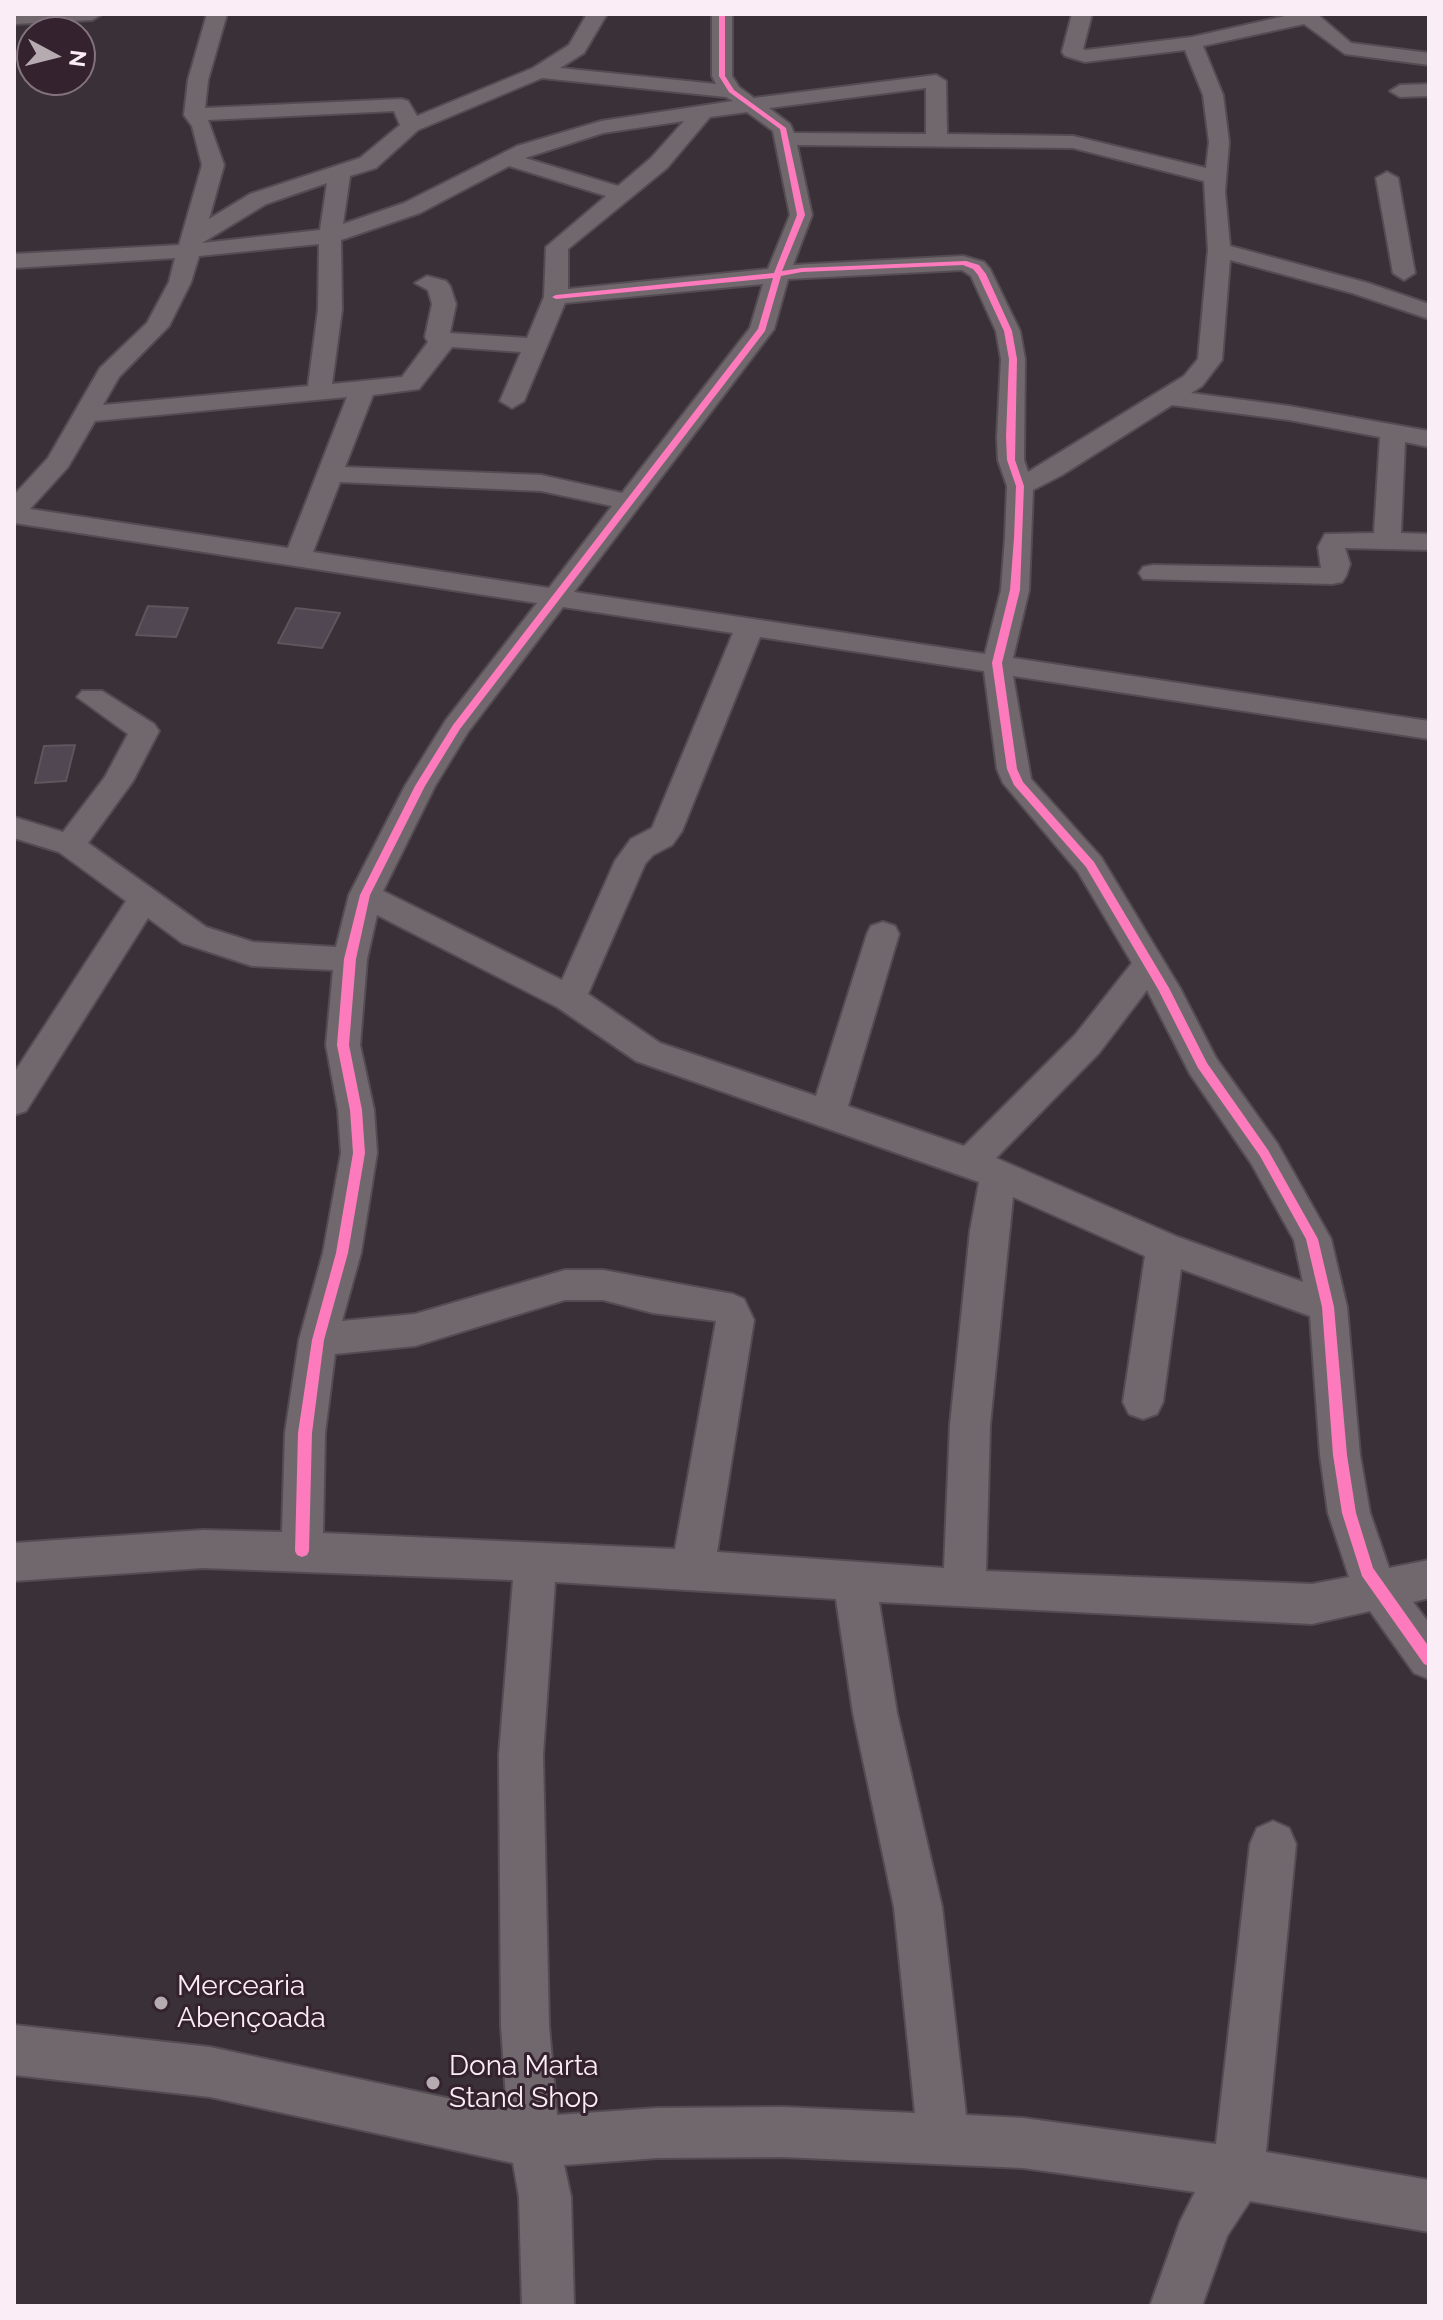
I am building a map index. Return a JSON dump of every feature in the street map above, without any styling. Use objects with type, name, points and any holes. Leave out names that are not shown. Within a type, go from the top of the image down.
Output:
[{"type":"street","points":[[14,18],[92,14]]},
{"type":"street","points":[[14,513],[59,462],[114,367],[166,314],[180,282],[213,165],[202,126],[194,115],[198,80],[217,14]]},
{"type":"street","points":[[190,244],[258,199],[368,163],[411,126],[540,72],[577,49],[597,14]]},
{"type":"street","points":[[722,14],[722,76],[731,91]]},
{"type":"street","points":[[1082,14],[1072,52],[1078,54],[1192,43],[1307,16],[1345,48],[1429,59]]},
{"type":"street","points":[[1020,486],[1053,470],[1193,381],[1210,360],[1219,250],[1215,177],[1219,142],[1213,95],[1192,43]]},
{"type":"street","points":[[302,1551],[305,1433],[318,1340],[342,1253],[359,1153],[356,1110],[343,1045],[350,959],[365,895],[420,786],[456,727],[762,329],[778,273],[801,215],[783,128],[731,91],[540,72]]},
{"type":"street","points":[[14,261],[190,244],[330,236],[412,208],[506,158],[601,127],[931,80],[938,84],[937,141]]},
{"type":"street","points":[[1400,91],[1429,90]]},
{"type":"street","points":[[194,115],[401,105],[411,126]]},
{"type":"street","points":[[512,401],[556,297],[557,247],[659,163],[703,112]]},
{"type":"street","points":[[785,139],[1088,143],[1215,177]]},
{"type":"street","points":[[506,158],[552,175],[625,194]]},
{"type":"street","points":[[319,393],[330,310],[330,236],[339,175]]},
{"type":"street","points":[[1387,178],[1404,273]]},
{"type":"street","points":[[1219,250],[1360,288],[1429,312]]},
{"type":"street","points":[[556,297],[778,273],[963,263],[976,267],[1008,331],[1014,382],[1011,460],[1020,486],[1015,590],[997,663],[1012,769],[1018,783],[1090,865],[1149,964],[1202,1065],[1264,1153],[1312,1239],[1328,1307],[1340,1455],[1349,1513],[1367,1571],[1429,1659]]},
{"type":"street","points":[[1360,288],[1429,265]]},
{"type":"street","points":[[427,283],[438,286],[444,304],[437,337],[443,341],[536,346]]},
{"type":"street","points":[[87,414],[362,391],[415,381],[443,341]]},
{"type":"street","points":[[298,556],[333,474],[362,391]]},
{"type":"street","points":[[1166,397],[1289,413],[1429,439]]},
{"type":"street","points":[[1387,539],[1393,434]]},
{"type":"street","points":[[333,474],[541,483],[629,502]]},
{"type":"street","points":[[14,513],[149,538],[298,556],[749,629],[997,663],[1429,730]]},
{"type":"street","points":[[1153,573],[1332,576],[1336,564],[1331,547],[1334,540],[1429,542]]},
{"type":"street","points":[[569,998],[595,947],[631,861],[642,847],[661,838],[666,831],[749,629]]},
{"type":"street","points":[[70,845],[118,781],[144,731],[92,697]]},
{"type":"street","points":[[14,827],[70,845],[194,935],[252,954],[350,959]]},
{"type":"street","points":[[365,895],[569,998],[648,1052],[985,1168],[1165,1248],[1328,1307]]},
{"type":"street","points":[[14,1102],[24,1070],[143,900]]},
{"type":"street","points":[[828,1113],[883,934]]},
{"type":"street","points":[[964,1589],[970,1425],[989,1231],[985,1168],[1149,964]]},
{"type":"street","points":[[1143,1402],[1165,1248]]},
{"type":"street","points":[[318,1340],[415,1330],[542,1290],[575,1284],[720,1305],[730,1310],[735,1320],[693,1569]]},
{"type":"street","points":[[14,1562],[203,1549],[302,1551],[693,1569],[964,1589],[1312,1604],[1429,1579]]},
{"type":"street","points":[[535,1563],[521,1755],[525,2026],[534,2142],[545,2197],[548,2306]]},
{"type":"street","points":[[854,1580],[875,1713],[918,1907],[943,2137]]},
{"type":"street","points":[[1176,2306],[1206,2222],[1238,2173],[1273,1844]]},
{"type":"street","points":[[14,2050],[210,2072],[534,2142],[673,2133],[943,2137],[1023,2143],[1238,2173],[1429,2206]]},
{"type":"building","points":[[148,606],[188,608],[176,637],[136,635]]},
{"type":"building","points":[[296,608],[340,613],[322,648],[278,643]]},
{"type":"building","points":[[75,745],[66,781],[35,783],[44,746]]},
{"type":"cycle path","points":[[302,1551],[305,1433],[318,1340],[342,1253],[359,1153],[356,1110],[343,1045],[350,959],[365,895],[420,786],[456,727],[762,329],[778,273],[801,215],[783,128],[731,91],[722,76],[722,14]]},
{"type":"cycle path","points":[[556,297],[758,278],[802,270],[963,263],[976,267],[982,274],[1008,331],[1013,359],[1010,437],[1011,460],[1020,486],[1018,538],[1015,590],[997,663],[1012,769],[1018,783],[1090,865],[1163,988],[1202,1065],[1264,1153],[1312,1239],[1328,1307],[1340,1455],[1349,1513],[1367,1571],[1429,1659]]},
{"type":"place","name":"Mercearia Abençoada","points":[[161,2003]]},
{"type":"place","name":"Dona Marta Stand Shop","points":[[433,2083]]}]
